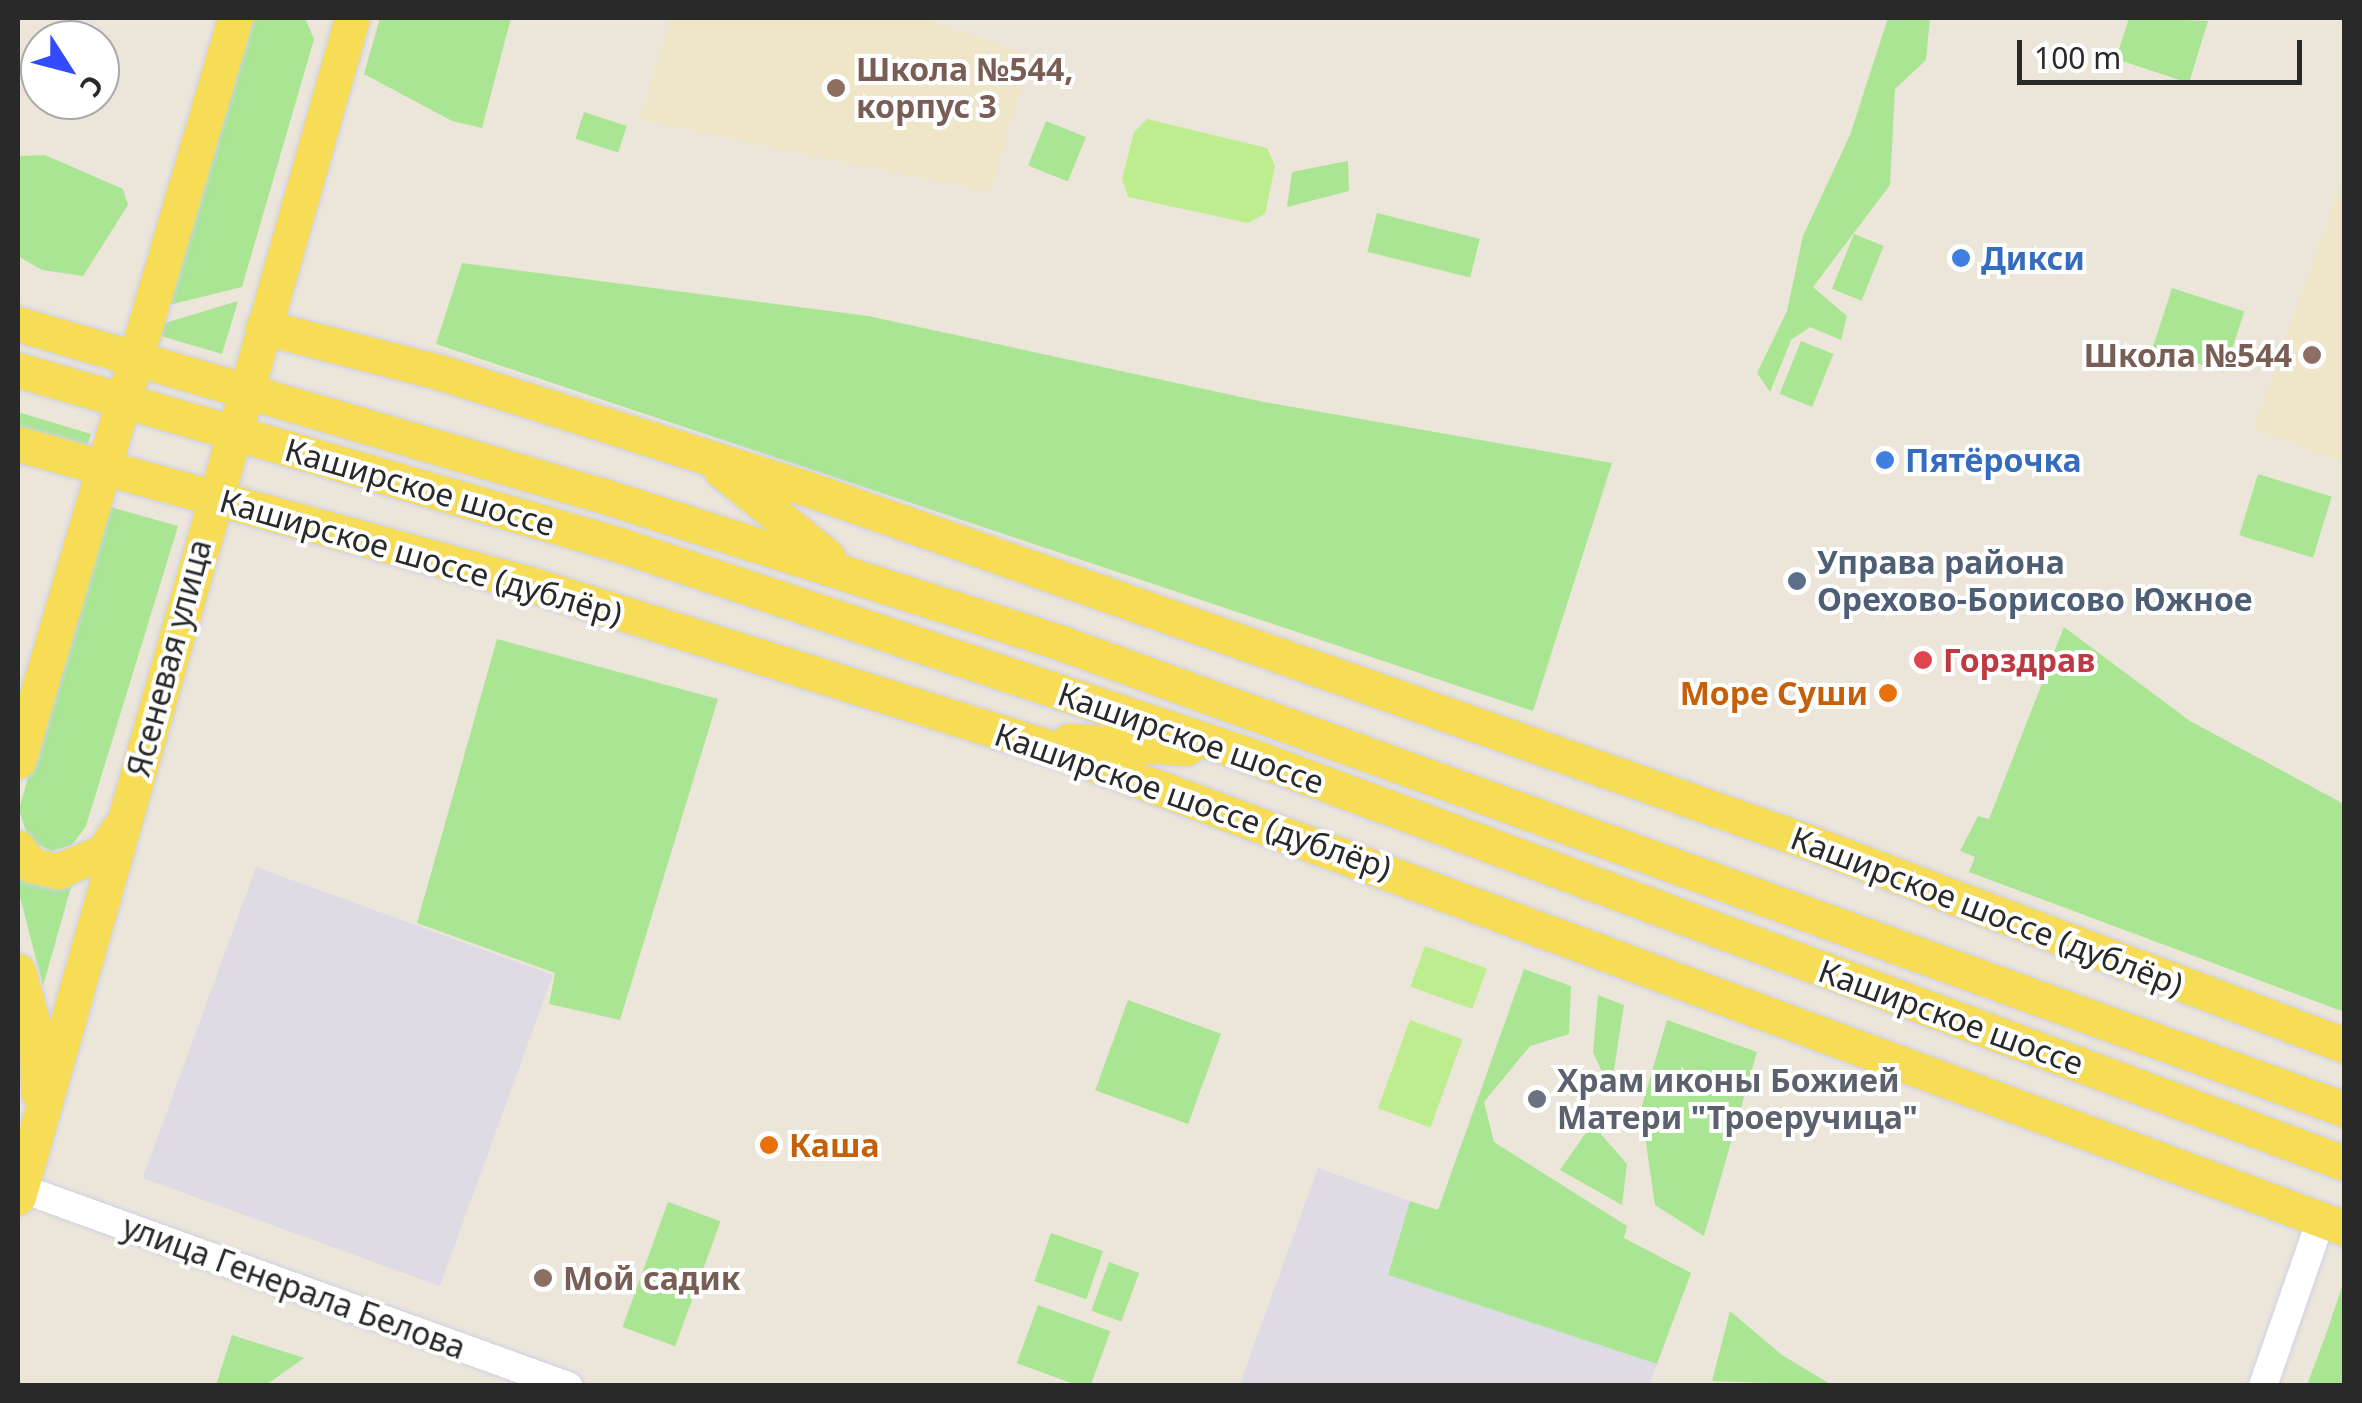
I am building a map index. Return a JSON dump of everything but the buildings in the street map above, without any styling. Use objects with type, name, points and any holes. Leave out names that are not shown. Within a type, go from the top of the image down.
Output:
[{"type":"main road","points":[[18,761],[235,18]]},
{"type":"main road","points":[[331,18],[341,55]]},
{"type":"main road","name":"Ясеневая улица","points":[[19,1193],[352,18]]},
{"type":"main road","name":"Каширское шоссе","points":[[18,324],[863,578],[1064,644],[2344,1109]]},
{"type":"main road","name":"Каширское шоссе (дублёр)","points":[[263,326],[442,374],[709,460],[1806,841],[2344,1045]]},
{"type":"main road","name":"Каширское шоссе","points":[[18,370],[620,545],[1237,751],[2344,1163]]},
{"type":"main road","name":"Каширское шоссе (дублёр)","points":[[18,444],[530,584],[1018,738],[2333,1224]]},
{"type":"main road","points":[[709,460],[798,536],[863,578]]},
{"type":"main road","points":[[1018,738],[1237,751]]},
{"type":"main road","points":[[18,848],[31,865],[58,871],[103,852],[124,821]]},
{"type":"main road","name":"Ясеневая улица","points":[[18,971],[37,1038],[38,1127]]},
{"type":"main road","points":[[2244,1072],[2344,1079]]},
{"type":"street","name":"улица Генерала Белова","points":[[19,1193],[568,1386]]},
{"type":"street","points":[[2262,1386],[2333,1224]]},
{"type":"shaded area","name":"Школа №544, корпус 3","points":[[671,18],[918,18],[1032,55],[990,192],[639,120]]},
{"type":"shaded area","name":"Школа №544","points":[[2344,175],[2344,463],[2253,429]]},
{"type":"shaded area","points":[[256,867],[553,975],[440,1286],[143,1178]]},
{"type":"shaded area","points":[[1318,1168],[1410,1201],[1388,1275],[1657,1364],[1649,1385],[1239,1386]]},
{"type":"green space","points":[[256,18],[305,18],[314,39],[242,287],[169,305],[247,27]]},
{"type":"green space","points":[[380,18],[511,18],[482,128],[452,121],[364,74]]},
{"type":"green space","points":[[1888,18],[1930,18],[1926,60],[1895,89],[1890,185],[1813,287],[1847,316],[1841,340],[1810,327],[1791,340],[1770,392],[1757,373],[1787,311],[1803,236],[1850,135]]},
{"type":"green space","points":[[2129,18],[2208,21],[2189,83],[2116,59]]},
{"type":"green space","points":[[584,112],[627,126],[618,153],[575,139]]},
{"type":"green space","points":[[1147,119],[1267,148],[1275,166],[1265,214],[1248,223],[1128,197],[1122,179],[1134,132]]},
{"type":"green space","points":[[1046,121],[1086,137],[1068,182],[1028,166]]},
{"type":"green space","points":[[45,155],[123,189],[128,205],[83,276],[42,270],[18,256],[18,156]]},
{"type":"green space","points":[[1348,161],[1349,191],[1287,207],[1292,172]]},
{"type":"green space","points":[[1377,213],[1480,239],[1470,277],[1367,252]]},
{"type":"green space","points":[[1854,234],[1884,246],[1862,301],[1832,289]]},
{"type":"green space","points":[[462,263],[868,316],[1264,402],[1612,463],[1533,711],[436,344]]},
{"type":"green space","points":[[2172,288],[2244,311],[2225,372],[2152,349]]},
{"type":"green space","points":[[238,301],[222,354],[161,336],[165,323]]},
{"type":"green space","points":[[1801,341],[1833,354],[1812,407],[1780,394]]},
{"type":"green space","points":[[18,412],[91,434],[87,446],[18,427]]},
{"type":"green space","points":[[2258,474],[2332,497],[2313,558],[2239,535]]},
{"type":"green space","points":[[107,506],[178,526],[86,826],[72,845],[52,851],[29,841],[19,809]]},
{"type":"green space","points":[[2064,627],[2190,721],[2344,804],[2344,1012],[1969,872],[1975,857],[1960,851],[1978,816],[1989,819]]},
{"type":"green space","points":[[497,639],[718,699],[620,1020],[549,1004],[555,973],[417,923]]},
{"type":"green space","points":[[18,871],[73,880],[43,986],[18,889]]},
{"type":"green space","points":[[1425,946],[1487,969],[1472,1009],[1410,986]]},
{"type":"green space","points":[[1524,969],[1571,986],[1569,1034],[1530,1046],[1484,1102],[1494,1142],[1627,1226],[1624,1238],[1691,1273],[1657,1364],[1388,1275],[1410,1201],[1438,1210]]},
{"type":"green space","points":[[1598,995],[1624,1005],[1613,1076],[1603,1074],[1593,1052]]},
{"type":"green space","points":[[1128,1000],[1221,1034],[1188,1124],[1095,1090]]},
{"type":"green space","points":[[1410,1020],[1463,1039],[1430,1127],[1378,1108]]},
{"type":"green space","points":[[1667,1020],[1757,1052],[1704,1236],[1655,1205],[1641,1109]]},
{"type":"green space","points":[[1592,1124],[1627,1164],[1622,1205],[1560,1170]]},
{"type":"green space","points":[[668,1202],[721,1221],[675,1346],[623,1327]]},
{"type":"green space","points":[[1051,1233],[1103,1251],[1086,1299],[1034,1281]]},
{"type":"green space","points":[[1109,1262],[1139,1273],[1121,1322],[1091,1311]]},
{"type":"green space","points":[[2344,1281],[2344,1385],[2307,1385],[2326,1334]]},
{"type":"green space","points":[[1038,1305],[1110,1331],[1090,1386],[1079,1386],[1017,1363]]},
{"type":"green space","points":[[1730,1311],[1782,1355],[1832,1385],[1712,1381]]},
{"type":"green space","points":[[232,1335],[304,1358],[266,1385],[216,1385]]},
{"type":"place","name":"Школа №544, корпус 3","points":[[836,88]]},
{"type":"place","name":"Дикси","points":[[1961,258]]},
{"type":"place","name":"Школа №544","points":[[2312,355]]},
{"type":"place","name":"Пятёрочка","points":[[1885,460]]},
{"type":"place","name":"Управа района Орехово-Борисово Южное","points":[[1797,581]]},
{"type":"place","name":"Горздрав","points":[[1923,660]]},
{"type":"place","name":"Море Суши","points":[[1888,693]]},
{"type":"place","name":"Храм иконы Божией Матери \"Троeручица\"","points":[[1537,1099]]},
{"type":"place","name":"Каша","points":[[769,1145]]},
{"type":"place","name":"Мой садик","points":[[543,1278]]}]
